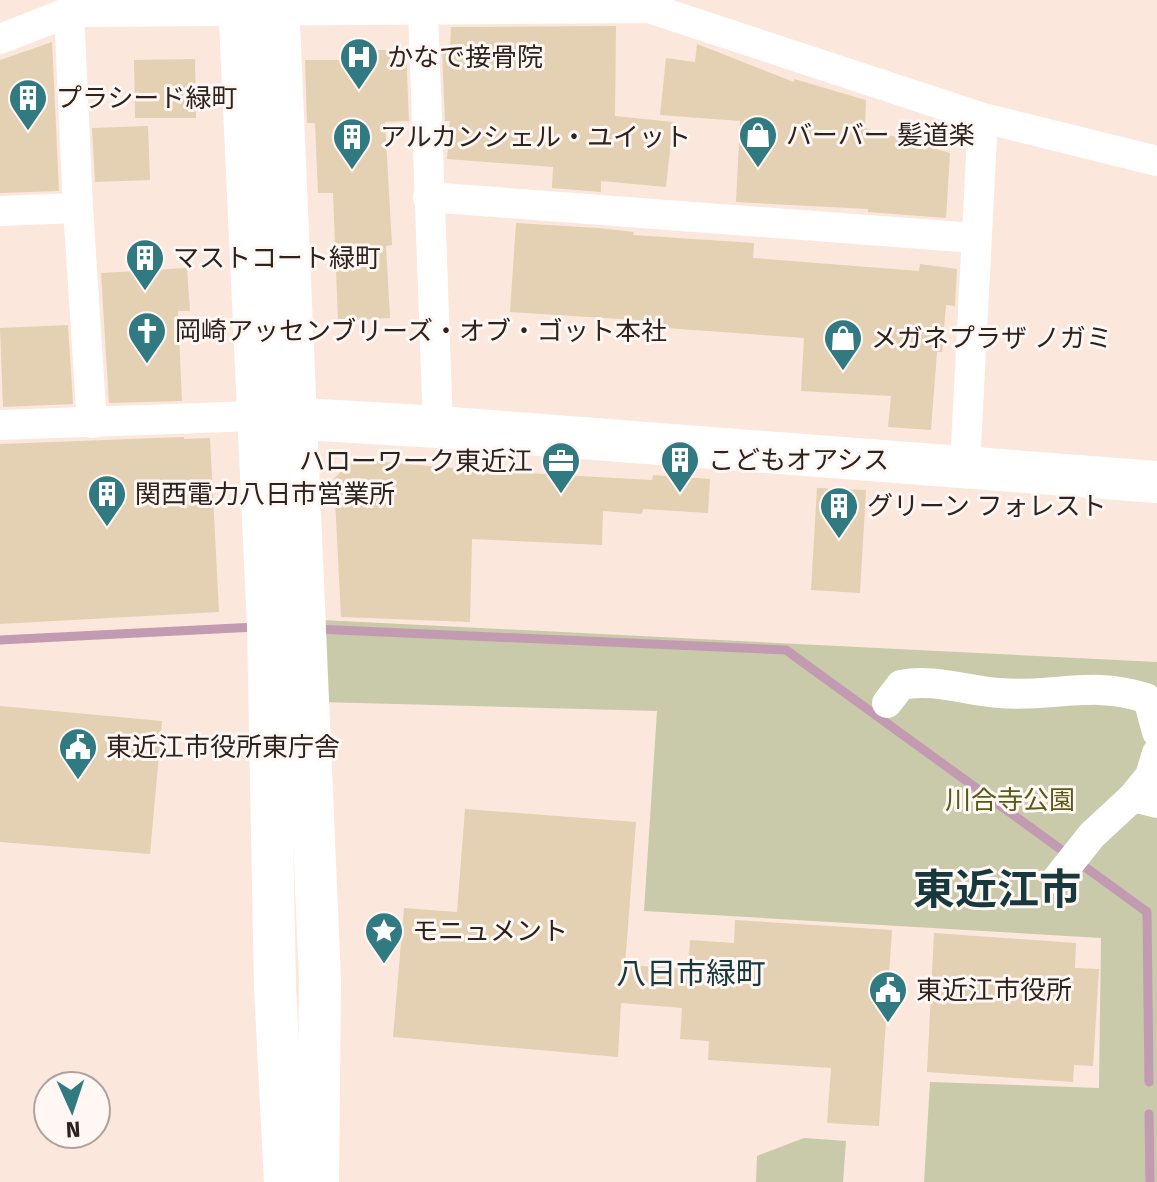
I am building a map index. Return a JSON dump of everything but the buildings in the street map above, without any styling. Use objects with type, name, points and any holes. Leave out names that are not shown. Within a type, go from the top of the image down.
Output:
[{"type":"street","points":[[0,39],[69,12],[259,6],[423,11],[650,4],[983,118],[1157,161]]},
{"type":"street","points":[[259,6],[277,417],[320,980],[318,1182]]},
{"type":"street","points":[[423,11],[438,427]]},
{"type":"street","points":[[69,12],[92,423]]},
{"type":"street","points":[[965,466],[983,118]]},
{"type":"street","points":[[428,197],[975,238]]},
{"type":"street","points":[[0,211],[78,208]]},
{"type":"street","points":[[277,417],[268,627],[275,988],[285,1182]]},
{"type":"street","points":[[0,425],[277,417],[1157,482]]},
{"type":"street","points":[[894,694],[915,682],[998,693],[1121,689],[1146,698],[1157,732]]},
{"type":"street","points":[[1057,879],[1092,835],[1145,800],[1157,753]]},
{"type":"green space","name":"川合寺公園","points":[[282,618],[1157,662],[1157,1182],[924,1182],[930,1082],[1099,1088],[1101,938],[644,911],[657,711],[282,701]]},
{"type":"green space","points":[[804,1138],[846,1141],[843,1182],[756,1182],[757,1156]]},
{"type":"waterway","points":[[0,640],[256,627]]},
{"type":"waterway","points":[[315,629],[786,650],[1147,912],[1149,1082]]},
{"type":"waterway","points":[[1149,1114],[1150,1182]]},
{"type":"place","name":"かなで接骨院","points":[[359,91]]},
{"type":"place","name":"プラシード緑町","points":[[28,132]]},
{"type":"place","name":"バーバー 髪道楽","points":[[758,169]]},
{"type":"place","name":"アルカンシェル・ユイット","points":[[352,171]]},
{"type":"place","name":"マストコート緑町","points":[[145,292]]},
{"type":"place","name":"岡崎アッセンブリーズ・オブ・ゴット本社","points":[[147,365]]},
{"type":"place","name":"メガネプラザ ノガミ","points":[[843,372]]},
{"type":"place","name":"こどもオアシス","points":[[680,494]]},
{"type":"place","name":"ハローワーク東近江","points":[[561,495]]},
{"type":"place","name":"関西電力八日市営業所","points":[[107,528]]},
{"type":"place","name":"グリーン フォレスト","points":[[839,540]]},
{"type":"place","name":"東近江市役所東庁舎","points":[[78,781]]},
{"type":"place","name":"モニュメント","points":[[384,965]]},
{"type":"place","name":"東近江市役所","points":[[888,1024]]},
{"type":"district","name":"東近江市","points":[[997,890]]},
{"type":"district","name":"八日市緑町","points":[[691,974]]}]
